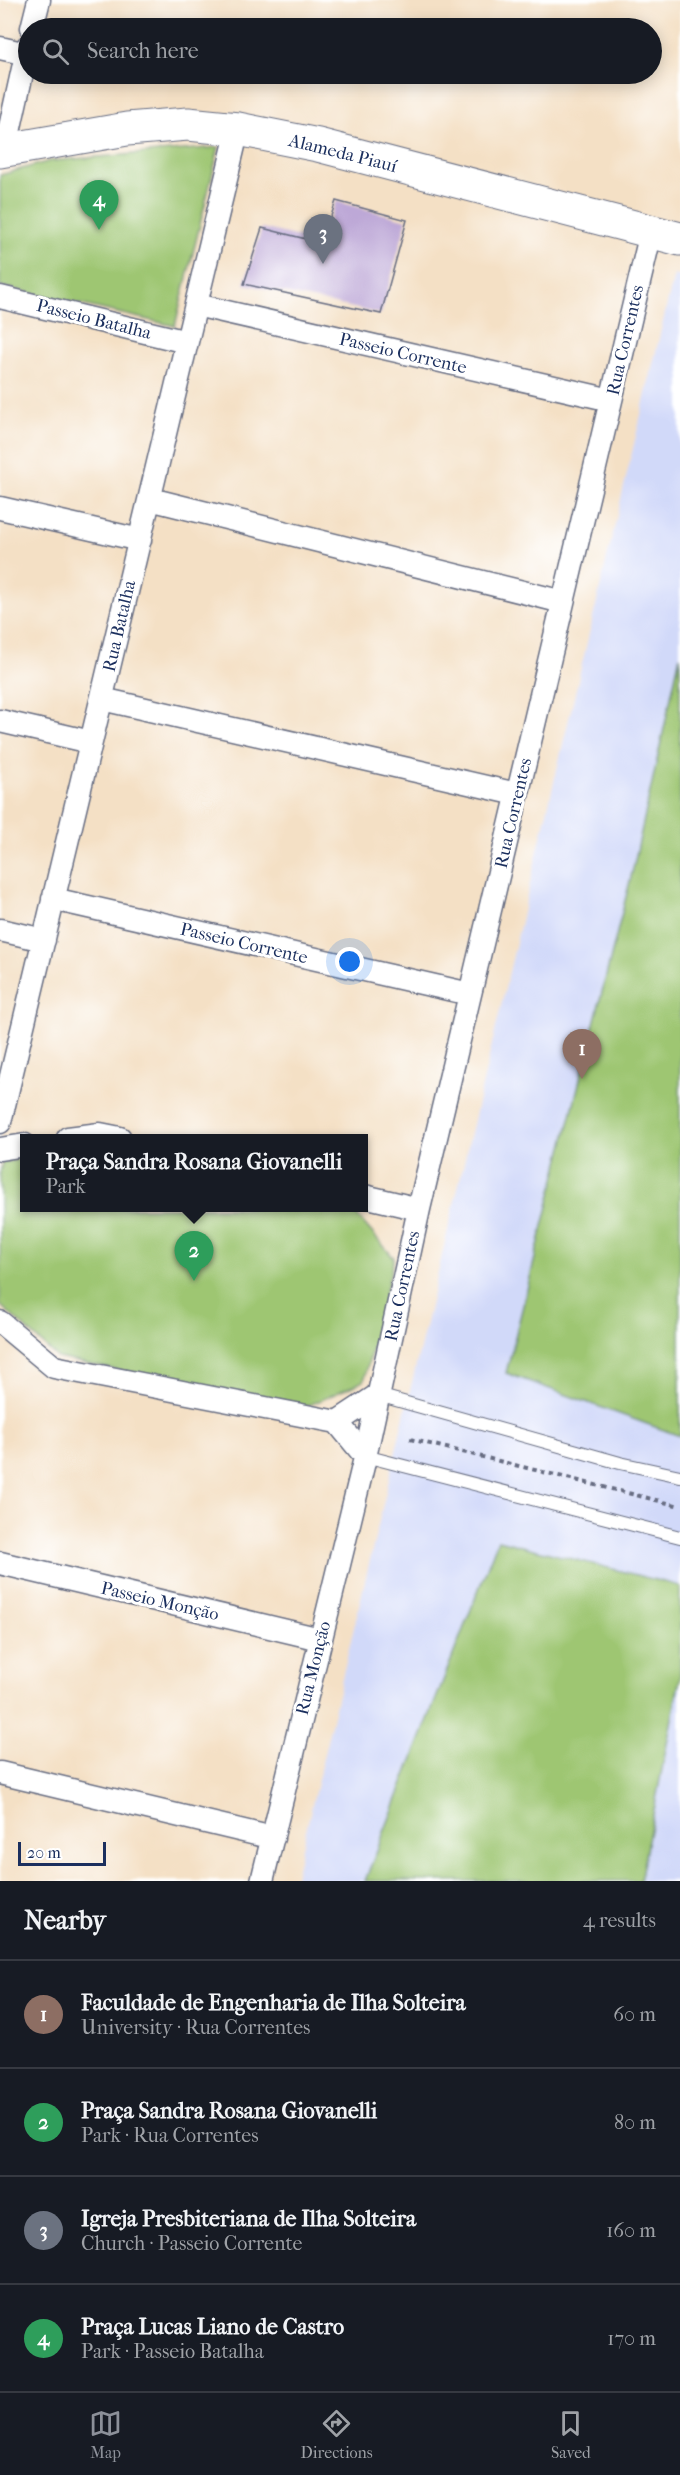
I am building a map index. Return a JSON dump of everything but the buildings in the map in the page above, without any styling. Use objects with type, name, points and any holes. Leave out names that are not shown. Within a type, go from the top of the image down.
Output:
[{"type":"street","points":[[34,18],[39,0]]},
{"type":"street","points":[[0,48],[18,49]]},
{"type":"street","points":[[2,151],[19,84]]},
{"type":"street","name":"Alameda Piauí","points":[[2,151],[127,129],[188,124],[238,129],[318,145],[665,236]]},
{"type":"street","name":"Rua Batalha","points":[[0,1122],[238,129]]},
{"type":"street","name":"Rua Correntes","points":[[365,1456],[419,1209],[611,400],[665,236]]},
{"type":"street","name":"Passeio Batalha","points":[[0,297],[187,342]]},
{"type":"street","name":"Passeio Corrente","points":[[196,305],[611,400]]},
{"type":"street","points":[[150,500],[563,602]]},
{"type":"street","points":[[0,508],[140,540]]},
{"type":"street","points":[[102,699],[518,794]]},
{"type":"street","points":[[0,721],[91,742]]},
{"type":"street","name":"Passeio Corrente","points":[[53,899],[470,994]]},
{"type":"street","points":[[0,930],[44,940]]},
{"type":"street","points":[[0,1149],[20,1146]]},
{"type":"street","points":[[368,1197],[419,1209]]},
{"type":"street","points":[[0,1322],[54,1367],[338,1422],[365,1456]]},
{"type":"street","points":[[338,1422],[378,1395]]},
{"type":"street","name":"Rua Monção","points":[[262,1881],[365,1456]]},
{"type":"street","name":"Passeio Monção","points":[[0,1563],[320,1639]]},
{"type":"street","points":[[0,1773],[273,1838]]},
{"type":"lane","points":[[378,1395],[620,1463],[680,1476]]},
{"type":"lane","points":[[365,1456],[680,1537]]},
{"type":"path","points":[[410,1439],[680,1506]]},
{"type":"shaded area","points":[[674,275],[680,277],[680,1881],[294,1881]]},
{"type":"green space","points":[[219,147],[175,326],[0,286],[0,175],[50,161]]},
{"type":"green space","points":[[680,656],[680,1436],[506,1373],[633,869]]},
{"type":"green space","points":[[20,1159],[20,1212],[354,1212],[394,1258],[364,1381],[303,1408],[58,1358],[0,1305],[0,1174],[2,1163]]},
{"type":"green space","points":[[498,1540],[680,1586],[680,1678],[640,1881],[365,1881]]},
{"type":"place","name":"Praça Lucas Liano de Castro","points":[[99,230]]},
{"type":"place","name":"Igreja Presbiteriana de Ilha Solteira","points":[[323,264]]},
{"type":"place","name":"Faculdade de Engenharia de Ilha Solteira","points":[[582,1079]]},
{"type":"place","name":"Praça Sandra Rosana Giovanelli","points":[[194,1281]]}]
